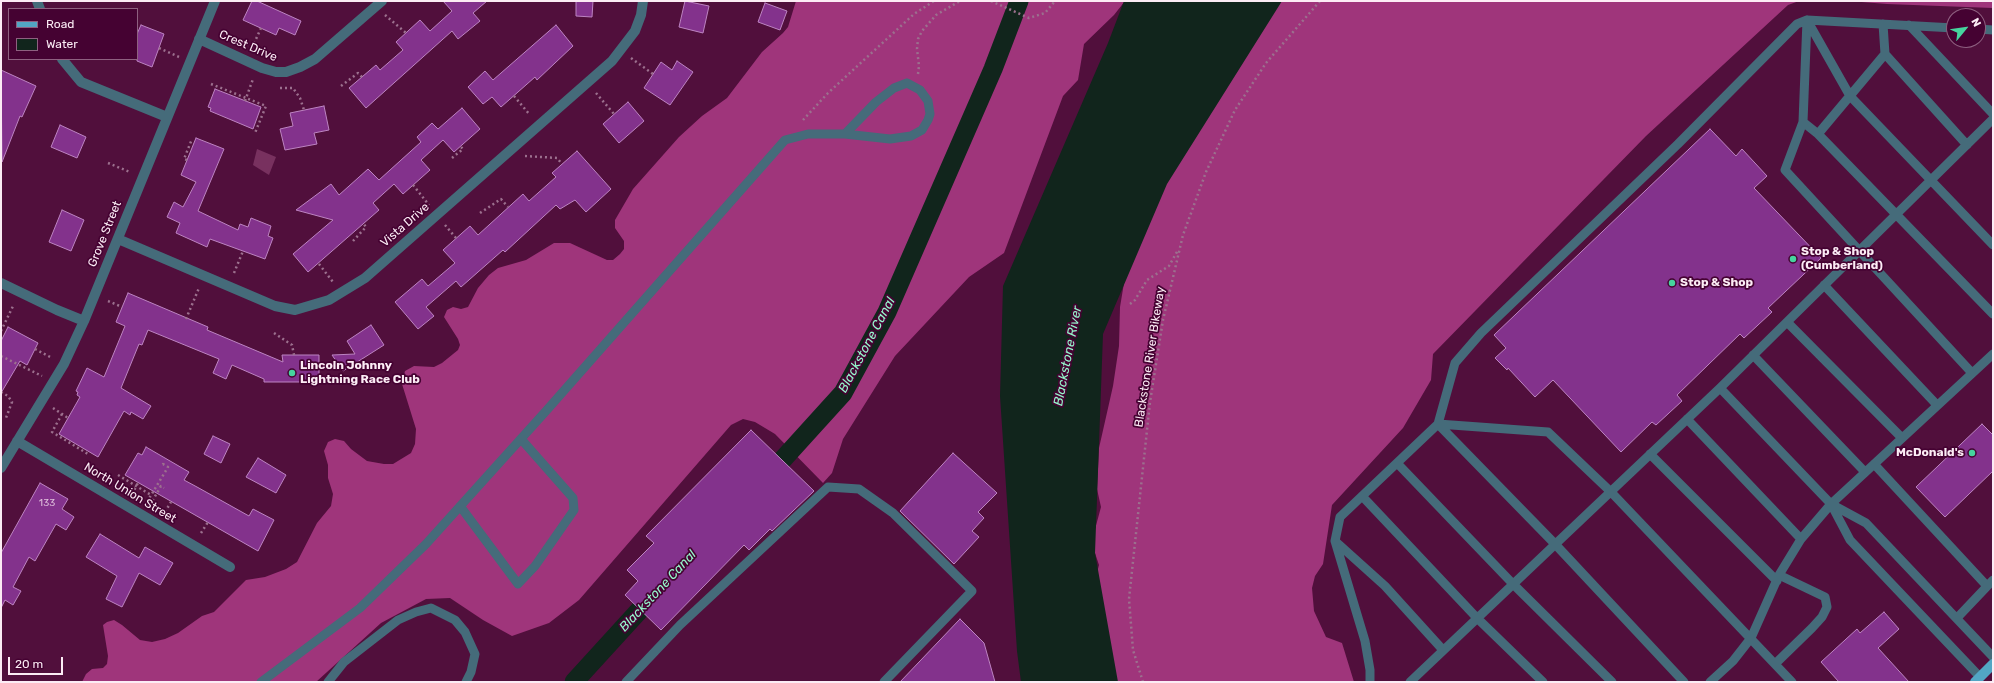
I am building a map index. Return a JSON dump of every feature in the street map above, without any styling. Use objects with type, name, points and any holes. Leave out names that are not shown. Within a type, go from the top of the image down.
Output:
[{"type":"main road","points":[[1977,679],[1993,664]]},
{"type":"street","name":"Grove Street","points":[[1,468],[64,364],[84,321],[215,1]]},
{"type":"street","name":"Vista Drive","points":[[118,239],[275,306],[295,310],[319,304],[342,293],[365,278],[587,83],[620,51],[635,31],[641,15],[643,1]]},
{"type":"street","name":"Crest Drive","points":[[200,39],[258,66],[276,72],[286,72],[300,68],[315,59],[379,4]]},
{"type":"street","points":[[63,60],[81,82],[167,117]]},
{"type":"street","points":[[1,283],[57,310],[84,321]]},
{"type":"street","name":"North Union Street","points":[[17,440],[145,510],[230,567]]},
{"type":"lane","points":[[1807,20],[1850,96],[1993,245]]},
{"type":"lane","points":[[1807,20],[1803,122],[1785,170],[1972,373]]},
{"type":"lane","points":[[1370,682],[1370,670],[1364,641],[1335,541],[1340,517],[1438,424],[1454,363],[1481,333],[1678,144],[1797,24],[1807,20],[1946,27]]},
{"type":"lane","points":[[1882,24],[1884,54],[1967,144]]},
{"type":"lane","points":[[1909,25],[1993,114]]},
{"type":"lane","points":[[1818,134],[1884,54]]},
{"type":"lane","points":[[261,682],[360,608],[426,544],[521,440],[785,140],[808,134],[845,134],[890,139],[917,134],[928,120],[930,107],[924,94],[911,84],[901,84],[876,102],[845,134]]},
{"type":"lane","points":[[1410,682],[1720,388],[1993,119]]},
{"type":"lane","points":[[1803,122],[1818,134],[1993,314]]},
{"type":"lane","points":[[1824,285],[1937,405]]},
{"type":"lane","points":[[1787,322],[1902,438]]},
{"type":"lane","points":[[1710,682],[1733,661],[1751,638],[1778,578],[1801,539],[1831,504],[1993,354]]},
{"type":"lane","points":[[1753,355],[1865,472]]},
{"type":"lane","points":[[1720,388],[1831,504],[1850,540],[1977,679]]},
{"type":"lane","points":[[1687,419],[1801,539]]},
{"type":"lane","points":[[1438,424],[1548,432],[1611,492],[1792,682]]},
{"type":"lane","points":[[1438,424],[1555,544],[1684,682]]},
{"type":"lane","points":[[460,506],[518,584],[535,566],[574,510],[573,498],[521,440]]},
{"type":"lane","points":[[1650,454],[1778,578],[1826,597],[1827,607],[1822,617],[1775,664]]},
{"type":"lane","points":[[1397,463],[1513,584],[1612,682]]},
{"type":"lane","points":[[1874,464],[1990,583],[1956,618]]},
{"type":"lane","points":[[626,682],[680,625],[828,487],[859,489],[893,513],[972,591],[884,682]]},
{"type":"lane","points":[[1362,496],[1477,618],[1543,682]]},
{"type":"lane","points":[[1831,504],[1866,523],[1993,657]]},
{"type":"lane","points":[[1335,541],[1386,586],[1443,650]]},
{"type":"lane","points":[[328,682],[344,662],[398,620],[431,608],[455,620],[465,632],[474,654],[471,672],[466,682]]},
{"type":"path","points":[[802,122],[828,93],[914,14],[934,1]]},
{"type":"path","points":[[911,84],[919,71],[917,49],[918,39],[922,31],[936,14],[960,1]]},
{"type":"path","points":[[992,2],[1029,18],[1045,13],[1056,1]]},
{"type":"path","name":"Blackstone River Bikeway","points":[[1143,682],[1133,650],[1129,599],[1150,402],[1163,320],[1180,246],[1206,172],[1235,110],[1266,63],[1320,1]]},
{"type":"path","points":[[379,4],[406,33]]},
{"type":"path","points":[[246,61],[261,28]]},
{"type":"path","points":[[159,48],[190,62]]},
{"type":"path","points":[[620,51],[653,74]]},
{"type":"path","points":[[245,100],[258,66]]},
{"type":"path","points":[[341,86],[358,73],[362,77]]},
{"type":"path","points":[[587,83],[614,114]]},
{"type":"path","points":[[211,84],[245,100],[266,106],[255,133]]},
{"type":"path","points":[[280,88],[293,88],[300,98],[304,110]]},
{"type":"path","points":[[514,96],[538,125]]},
{"type":"path","points":[[187,160],[184,159],[192,139]]},
{"type":"path","points":[[452,158],[463,149],[460,146]]},
{"type":"path","points":[[525,156],[556,158],[562,164]]},
{"type":"path","points":[[108,163],[142,177]]},
{"type":"path","points":[[413,185],[437,214]]},
{"type":"path","points":[[480,213],[501,199],[508,207]]},
{"type":"path","points":[[353,241],[366,227],[363,223]]},
{"type":"path","points":[[1130,304],[1135,300],[1147,280],[1169,266],[1180,246]]},
{"type":"path","points":[[229,287],[243,251]]},
{"type":"path","points":[[319,264],[342,293]]},
{"type":"path","points":[[186,318],[204,276]]},
{"type":"path","points":[[1,331],[20,292]]},
{"type":"path","points":[[274,333],[292,345],[294,355]]},
{"type":"path","points":[[35,349],[64,364]]},
{"type":"path","points":[[1,356],[53,381]]},
{"type":"path","points":[[2,392],[8,396],[12,402],[6,418]]},
{"type":"path","points":[[62,414],[52,432],[88,454]]},
{"type":"path","points":[[145,510],[151,496],[168,467],[163,464],[162,466]]},
{"type":"path","points":[[118,475],[151,496]]},
{"type":"path","points":[[145,510],[161,486],[164,488]]},
{"type":"shaded area","points":[[796,1],[1125,1],[1114,15],[1084,44],[1078,80],[1063,96],[1004,253],[969,277],[895,356],[843,439],[832,473],[823,483],[775,434],[755,422],[743,419],[731,425],[579,600],[549,623],[512,636],[483,620],[450,598],[426,599],[381,623],[316,682],[82,682],[86,674],[92,669],[103,668],[107,664],[108,656],[103,625],[107,622],[114,620],[140,640],[152,642],[165,639],[178,633],[202,616],[214,612],[246,580],[265,577],[286,569],[297,562],[317,523],[331,506],[333,494],[328,478],[328,465],[324,451],[328,442],[335,439],[344,441],[351,449],[367,461],[384,464],[393,464],[411,453],[415,444],[416,429],[402,384],[405,371],[414,366],[434,367],[442,363],[458,350],[460,345],[458,339],[444,317],[447,310],[453,307],[461,309],[468,307],[478,288],[489,275],[498,268],[526,260],[554,243],[570,243],[607,260],[613,260],[620,254],[624,249],[624,241],[615,228],[615,220],[633,189],[679,137],[702,116],[727,98],[762,52],[788,27]]},
{"type":"shaded area","points":[[1267,1],[1799,1],[1788,5],[1646,136],[1433,354],[1431,380],[1403,428],[1332,505],[1323,564],[1315,576],[1312,588],[1314,611],[1326,637],[1342,643],[1354,682],[1109,682],[1094,584],[1099,565],[1095,553],[1094,533],[1101,507],[1097,489],[1099,448],[1113,386],[1119,346],[1120,307],[1132,246]]},
{"type":"shaded area","points":[[1849,1],[1993,1],[1993,8],[1887,4]]},
{"type":"shaded area","points":[[257,149],[276,157],[269,175],[253,165]]},
{"type":"water","name":"Blackstone River","points":[[1124,1],[1282,1],[1167,184],[1103,334],[1095,553],[1118,682],[1021,682],[1017,651],[1000,396],[1003,286],[1108,43]]},
{"type":"building","points":[[252,1],[257,1],[301,21],[295,35],[279,28],[276,35],[243,20]]},
{"type":"building","points":[[443,1],[487,1],[473,13],[480,21],[458,39],[452,31],[366,108],[349,88],[376,65],[380,70],[403,50],[396,42],[420,20],[430,31],[452,11]]},
{"type":"building","points":[[576,1],[593,1],[592,17],[576,16]]},
{"type":"building","points":[[685,1],[709,6],[703,33],[679,27]]},
{"type":"building","points":[[765,3],[787,11],[780,30],[758,22]]},
{"type":"building","points":[[141,25],[164,34],[152,67],[137,61],[138,32]]},
{"type":"building","points":[[556,25],[573,46],[537,80],[535,77],[501,107],[492,97],[483,104],[468,87],[485,71],[493,80]]},
{"type":"building","points":[[677,61],[693,72],[670,105],[644,88],[661,62],[672,70]]},
{"type":"building","points":[[1,70],[36,86],[22,117],[20,116],[2,162]]},
{"type":"building","points":[[215,89],[261,107],[253,129],[210,111],[211,108],[208,107]]},
{"type":"building","points":[[628,102],[644,121],[619,143],[603,124]]},
{"type":"building","points":[[324,106],[329,130],[314,133],[317,144],[285,150],[280,129],[293,126],[290,113]]},
{"type":"building","points":[[462,108],[480,129],[454,152],[443,140],[421,160],[430,170],[403,194],[394,184],[373,203],[379,210],[308,272],[293,254],[333,220],[296,210],[331,184],[339,195],[368,169],[379,180],[421,142],[417,137],[432,123],[438,129]]},
{"type":"building","points":[[60,125],[86,137],[77,158],[51,147]]},
{"type":"building","name":"Stop & Shop","points":[[1710,129],[1736,156],[1742,149],[1767,176],[1754,188],[1821,258],[1768,308],[1772,312],[1744,338],[1740,334],[1677,395],[1682,401],[1656,425],[1652,422],[1621,452],[1553,380],[1535,397],[1508,368],[1507,370],[1495,358],[1506,348],[1494,335]]},
{"type":"building","points":[[196,138],[224,149],[198,211],[238,230],[240,224],[248,227],[251,218],[271,226],[268,236],[273,238],[265,259],[210,239],[207,247],[176,233],[180,223],[167,217],[174,202],[183,207],[196,182],[181,175]]},
{"type":"building","points":[[577,151],[611,189],[586,212],[575,200],[560,209],[556,205],[505,252],[503,250],[461,287],[456,281],[426,307],[434,316],[418,329],[395,302],[422,279],[428,286],[455,263],[443,250],[470,226],[478,235],[523,194],[529,201],[556,177],[552,173]]},
{"type":"building","points":[[62,210],[84,220],[71,251],[49,242]]},
{"type":"building","points":[[128,293],[208,327],[207,330],[283,362],[282,355],[319,355],[319,382],[264,382],[264,379],[232,365],[226,379],[213,373],[219,359],[148,330],[142,345],[139,344],[121,388],[151,406],[143,419],[131,412],[130,415],[124,411],[98,457],[59,434],[80,397],[77,395],[78,392],[76,391],[87,368],[104,377],[125,326],[116,322]]},
{"type":"building","points":[[371,325],[384,345],[343,371],[332,355],[355,354],[347,341]]},
{"type":"building","points":[[8,327],[38,343],[27,365],[20,361],[1,393],[1,341]]},
{"type":"building","name":"McDonald's","points":[[1982,424],[1993,435],[1993,471],[1945,517],[1916,487]]},
{"type":"building","points":[[751,430],[814,491],[772,531],[770,529],[749,550],[744,545],[661,630],[625,595],[638,581],[627,570],[654,543],[646,536]]},
{"type":"building","points":[[213,436],[230,444],[221,463],[204,454]]},
{"type":"building","points":[[146,447],[189,472],[184,480],[249,516],[253,509],[274,520],[258,551],[125,475],[138,453],[142,455]]},
{"type":"building","points":[[953,453],[997,493],[978,512],[984,518],[972,531],[979,537],[954,564],[900,511]]},
{"type":"building","points":[[258,458],[286,475],[276,493],[246,477]]},
{"type":"building","points":[[40,483],[68,499],[62,509],[74,517],[66,530],[56,524],[35,561],[29,557],[13,587],[21,591],[13,605],[5,600],[1,608],[1,553]]},
{"type":"building","points":[[100,534],[139,558],[145,547],[173,563],[160,585],[139,573],[122,607],[106,599],[117,576],[86,557]]},
{"type":"building","points":[[1884,612],[1899,629],[1878,648],[1909,682],[1839,682],[1821,662],[1857,629],[1860,633]]},
{"type":"building","points":[[960,619],[984,643],[995,682],[900,682]]},
{"type":"waterway","name":"Blackstone Canal","points":[[765,479],[843,393],[887,312],[993,69],[1019,1]]},
{"type":"waterway","name":"Blackstone Canal","points":[[574,682],[657,591]]},
{"type":"place","name":"Stop & Shop (Cumberland)","points":[[1793,259]]},
{"type":"place","name":"Stop & Shop","points":[[1672,283]]},
{"type":"place","name":"Lincoln Johnny Lightning Race Club","points":[[292,373]]},
{"type":"place","name":"McDonald's","points":[[1972,453]]}]
